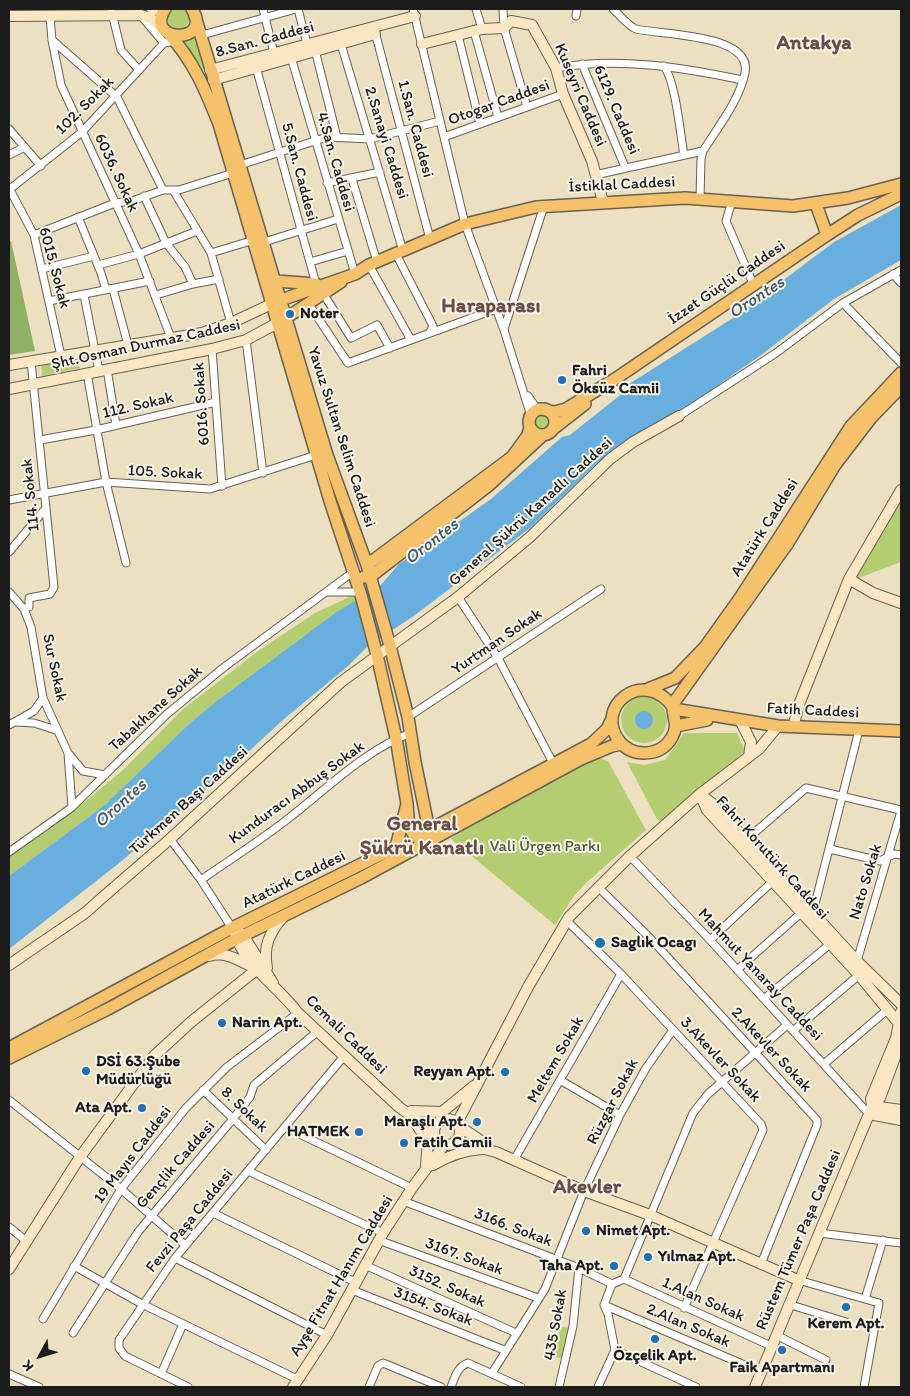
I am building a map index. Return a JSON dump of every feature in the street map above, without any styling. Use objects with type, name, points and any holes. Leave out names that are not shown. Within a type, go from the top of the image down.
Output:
[{"type":"main road","name":"Yavuz Sultan Selim Caddesi","points":[[160,9],[161,22],[168,37],[201,78],[237,169]]},
{"type":"main road","name":"Yavuz Sultan Selim Caddesi","points":[[168,37],[185,35],[194,28],[195,11]]},
{"type":"main road","name":"Yavuz Sultan Selim Caddesi","points":[[195,11],[237,169],[277,302],[316,455],[353,572],[408,717],[429,830],[426,843]]},
{"type":"main road","name":"İstiklal Caddesi","points":[[277,302],[355,274],[373,263],[465,224],[544,206],[700,198],[793,206],[816,204],[901,184]]},
{"type":"main road","name":"İzzet Güçlü Caddesi","points":[[536,416],[566,409],[615,379],[858,215],[901,194]]},
{"type":"main road","points":[[816,204],[827,235]]},
{"type":"main road","name":"Yavuz Sultan Selim Caddesi","points":[[259,241],[276,281],[277,302]]},
{"type":"main road","points":[[276,281],[322,287]]},
{"type":"main road","name":"İstiklal Caddesi","points":[[282,321],[308,303],[322,287]]},
{"type":"main road","name":"Yavuz Sultan Selim Caddesi","points":[[282,321],[327,456],[370,576],[407,804],[396,847]]},
{"type":"main road","name":"Atatürk Caddesi","points":[[9,1048],[237,934],[600,737],[612,719],[614,709],[624,696],[638,690],[648,689],[682,673],[705,647],[740,598],[851,426],[901,373]]},
{"type":"main road","name":"İzzet Güçlü Caddesi","points":[[370,576],[488,486],[548,432],[615,379]]},
{"type":"main road","name":"Atatürk Caddesi","points":[[673,708],[686,685],[788,543],[835,466],[870,418],[901,387]]},
{"type":"main road","points":[[353,572],[362,577],[370,576],[512,457],[524,442],[536,416]]},
{"type":"main road","points":[[536,416],[554,418],[548,432],[535,433],[536,416]]},
{"type":"main road","points":[[612,719],[616,737],[630,750],[650,753],[668,744],[676,726],[673,708],[658,692],[648,689]]},
{"type":"main road","name":"Fatih Caddesi","points":[[673,708],[740,722],[778,726],[901,731]]},
{"type":"main road","name":"Fatih Caddesi","points":[[676,726],[697,720],[724,719]]},
{"type":"main road","name":"Atatürk Caddesi","points":[[9,1058],[108,1009],[206,957],[237,934],[285,914],[361,878],[581,759],[612,746],[622,744]]},
{"type":"main road","points":[[407,804],[410,832],[426,843]]},
{"type":"street","points":[[263,9],[274,53]]},
{"type":"street","points":[[202,35],[297,9],[311,47],[337,137]]},
{"type":"street","points":[[476,9],[478,30],[498,117]]},
{"type":"street","points":[[503,9],[504,28],[527,107]]},
{"type":"street","points":[[613,9],[635,28],[692,36],[729,45],[744,64],[745,72],[735,98],[703,151],[700,198]]},
{"type":"street","points":[[9,10],[34,12],[144,12],[168,37]]},
{"type":"street","points":[[111,11],[121,50],[138,69]]},
{"type":"street","points":[[9,16],[34,12],[50,16],[72,12]]},
{"type":"street","points":[[414,12],[465,224],[524,391],[536,416]]},
{"type":"street","name":"8.San. Caddesi","points":[[212,75],[274,53],[341,44],[414,12]]},
{"type":"street","name":"6036. Sokak","points":[[50,16],[52,40],[61,85],[139,254],[171,338]]},
{"type":"street","name":"Kuseyri Caddesi","points":[[422,44],[478,30],[504,28],[511,21],[532,25],[556,68],[563,94],[595,175],[603,202]]},
{"type":"street","name":"8.San. Caddesi","points":[[212,75],[256,67],[291,57],[311,47],[374,31]]},
{"type":"street","name":"1.San. Caddesi","points":[[374,31],[430,239]]},
{"type":"street","points":[[458,35],[480,124]]},
{"type":"street","name":"102. Sokak","points":[[10,189],[82,132],[117,97],[138,69],[168,37]]},
{"type":"street","points":[[52,40],[117,97],[163,190]]},
{"type":"street","name":"2.Sanayi Caddesi","points":[[341,44],[380,172],[400,252],[433,326],[429,333]]},
{"type":"street","name":"4.San. Caddesi","points":[[291,57],[355,274]]},
{"type":"street","points":[[556,68],[582,64],[664,66],[742,80]]},
{"type":"street","name":"6129. Caddesi","points":[[582,64],[625,167]]},
{"type":"street","points":[[664,66],[668,72],[684,155]]},
{"type":"street","name":"5.San. Caddesi","points":[[256,67],[310,262],[351,338],[377,325],[390,348]]},
{"type":"street","name":"Otogar Caddesi","points":[[444,137],[563,94]]},
{"type":"street","points":[[34,235],[114,203],[163,190],[179,190],[326,137],[370,139],[440,121]]},
{"type":"street","points":[[9,129],[23,148],[41,166]]},
{"type":"street","points":[[9,155],[23,148]]},
{"type":"street","points":[[595,175],[703,151]]},
{"type":"street","points":[[327,183],[380,172]]},
{"type":"street","points":[[352,179],[373,263],[411,340]]},
{"type":"street","name":"6015. Sokak","points":[[10,189],[34,235],[61,356]]},
{"type":"street","points":[[173,190],[211,253],[231,323]]},
{"type":"street","points":[[144,196],[166,243],[185,267],[192,284]]},
{"type":"street","points":[[732,201],[726,221],[754,286]]},
{"type":"street","points":[[504,330],[544,206]]},
{"type":"street","points":[[78,217],[110,290],[128,345]]},
{"type":"street","points":[[211,253],[338,219]]},
{"type":"street","points":[[98,265],[139,254],[197,231]]},
{"type":"street","points":[[310,262],[348,251]]},
{"type":"street","points":[[42,268],[94,256]]},
{"type":"street","name":"General Şükrü Kanadlı Caddesi","points":[[383,647],[458,597],[530,536],[610,459],[633,442],[679,416],[776,353],[843,303],[901,270]]},
{"type":"street","points":[[893,274],[901,283]]},
{"type":"street","points":[[156,295],[192,284],[219,279]]},
{"type":"street","points":[[49,301],[150,281]]},
{"type":"street","points":[[84,294],[96,351],[103,370],[116,425]]},
{"type":"street","name":"Şht.Osman Durmaz Caddesi","points":[[9,365],[202,333],[231,323],[277,302]]},
{"type":"street","points":[[308,303],[348,363],[496,309]]},
{"type":"street","points":[[843,303],[901,362]]},
{"type":"street","name":"Şht.Osman Durmaz Caddesi","points":[[9,389],[212,349],[246,340],[282,321]]},
{"type":"street","points":[[246,340],[263,473]]},
{"type":"street","name":"6016. Sokak","points":[[212,349],[222,486]]},
{"type":"street","name":"114. Sokak","points":[[29,607],[28,602],[30,598],[50,594],[54,587],[31,361]]},
{"type":"street","points":[[87,373],[106,482],[126,564]]},
{"type":"street","name":"112. Sokak","points":[[40,440],[96,430],[216,402]]},
{"type":"street","name":"105. Sokak","points":[[9,500],[106,482],[196,489],[222,486],[316,455]]},
{"type":"street","points":[[793,727],[800,702],[849,579],[901,490]]},
{"type":"street","points":[[9,552],[46,508]]},
{"type":"street","name":"Tabakhane Sokak","points":[[9,852],[72,807],[167,714],[223,668],[353,572]]},
{"type":"street","points":[[849,579],[873,592],[901,603]]},
{"type":"street","name":"Yurtman Sokak","points":[[408,717],[601,589]]},
{"type":"street","name":"Sur Sokak","points":[[9,592],[24,608],[31,627],[43,698],[68,753],[83,771],[105,776]]},
{"type":"street","points":[[326,592],[361,593]]},
{"type":"street","points":[[458,597],[498,658],[553,763]]},
{"type":"street","name":"Türkmen Başı Caddesi","points":[[9,965],[85,912],[170,839],[341,682],[383,647]]},
{"type":"street","points":[[17,722],[34,711],[43,698]]},
{"type":"street","points":[[9,724],[17,722],[34,723],[56,730]]},
{"type":"street","points":[[740,722],[751,742],[749,756]]},
{"type":"street","name":"Ayşe Fitnat Hanım Caddesi","points":[[295,1383],[326,1335],[404,1201],[428,1166],[438,1140],[436,1126],[451,1122],[476,1084],[528,987],[567,921],[630,856],[700,794],[765,744],[778,726]]},
{"type":"street","points":[[813,912],[860,730]]},
{"type":"street","name":"Kunduracı Abbuş Sokak","points":[[201,880],[286,820],[396,738],[411,733]]},
{"type":"street","name":"Sur Sokak","points":[[68,753],[72,807]]},
{"type":"street","points":[[746,840],[806,788],[901,811]]},
{"type":"street","name":"Fahri Korutürk Caddesi","points":[[700,794],[713,804],[857,961],[901,1004]]},
{"type":"street","name":"Fahri Korutürk Caddesi","points":[[700,794],[707,810],[859,975],[900,1025]]},
{"type":"street","name":"Nato Sokak","points":[[857,961],[901,811]]},
{"type":"street","points":[[170,839],[201,880],[237,934]]},
{"type":"street","points":[[830,849],[880,861],[894,854],[901,855]]},
{"type":"street","name":"Mahmut Yanaray Caddesi","points":[[630,856],[824,1064],[871,1110]]},
{"type":"street","points":[[710,940],[772,882]]},
{"type":"street","name":"2.Akevler Sokak","points":[[598,887],[648,936],[816,1120],[817,1125],[761,1264]]},
{"type":"street","points":[[737,970],[802,913]]},
{"type":"street","name":"Cemali Caddesi","points":[[267,971],[266,943],[285,914]]},
{"type":"street","name":"3.Akevler Sokak","points":[[567,921],[621,974],[761,1124],[763,1130],[713,1243]]},
{"type":"street","name":"Cemali Caddesi","points":[[237,934],[254,968]]},
{"type":"street","name":"Cemali Caddesi","points":[[237,934],[267,971],[273,984]]},
{"type":"street","points":[[764,999],[830,944]]},
{"type":"street","name":"Cemali Caddesi","points":[[206,957],[223,953],[254,968],[273,984],[298,1013],[438,1140]]},
{"type":"street","points":[[9,1268],[25,1240],[80,1158],[154,1056],[254,968]]},
{"type":"street","name":"Meltem Sokak","points":[[510,1158],[560,1080],[621,974]]},
{"type":"street","points":[[793,1031],[859,975]]},
{"type":"street","points":[[824,1064],[887,1010]]},
{"type":"street","name":"Rüstem Tümer Paşa Caddesi","points":[[871,1110],[871,1100],[896,1038],[901,1012]]},
{"type":"street","name":"19 Mayıs Caddesi","points":[[43,1319],[121,1190],[203,1090],[227,1067],[298,1013]]},
{"type":"street","points":[[598,1387],[615,1350],[608,1314],[604,1304],[612,1284],[624,1279],[693,1113],[708,1094],[787,1025]]},
{"type":"street","name":"Rüzgar Sokak","points":[[492,1372],[538,1298],[558,1260],[584,1191],[620,1115],[646,1068],[673,1030]]},
{"type":"street","name":"Gençlik Caddesi","points":[[73,1333],[104,1282],[150,1216],[232,1120],[250,1097],[254,1084],[318,1031]]},
{"type":"street","name":"Rüstem Tümer Paşa Caddesi","points":[[755,1387],[798,1280],[871,1110],[880,1098],[901,1041]]},
{"type":"street","name":"Fevzi Paşa Caddesi","points":[[188,1387],[125,1356],[118,1348],[119,1340],[174,1258],[345,1055]]},
{"type":"street","points":[[560,1080],[620,1115]]},
{"type":"street","points":[[405,1110],[442,1112],[476,1084]]},
{"type":"street","name":"8. Sokak","points":[[203,1090],[232,1120],[266,1150]]},
{"type":"street","points":[[9,1100],[121,1190],[185,1245]]},
{"type":"street","points":[[405,1110],[428,1142],[428,1166],[464,1152],[486,1149]]},
{"type":"street","name":"Cemali Caddesi","points":[[405,1110],[451,1122],[510,1158]]},
{"type":"street","points":[[871,1110],[901,1110]]},
{"type":"street","points":[[871,1110],[901,1120]]},
{"type":"street","name":"Ayşe Fitnat Hanım Caddesi","points":[[451,1122],[461,1134],[457,1142]]},
{"type":"street","points":[[285,1127],[415,1184]]},
{"type":"street","points":[[438,1140],[457,1142],[486,1149],[584,1191],[650,1215],[798,1280],[879,1303],[864,1387]]},
{"type":"street","name":"3167. Sokak","points":[[248,1171],[382,1237],[538,1298]]},
{"type":"street","name":"3166. Sokak","points":[[404,1201],[579,1268],[612,1284]]},
{"type":"street","name":"3154. Sokak","points":[[213,1214],[353,1286],[504,1350]]},
{"type":"street","points":[[9,1227],[25,1240]]},
{"type":"street","points":[[819,1233],[901,1242]]},
{"type":"street","points":[[864,1299],[883,1240]]},
{"type":"street","points":[[684,1308],[713,1243]]},
{"type":"street","points":[[174,1258],[326,1335]]},
{"type":"street","points":[[74,1266],[142,1304],[295,1383]]},
{"type":"street","name":"3152. Sokak","points":[[367,1266],[516,1334]]},
{"type":"street","name":"435 Sokak","points":[[559,1387],[573,1326],[579,1268]]},
{"type":"street","name":"1.Alan Sokak","points":[[624,1279],[684,1308],[771,1346]]},
{"type":"street","name":"2.Alan Sokak","points":[[604,1304],[761,1372]]},
{"type":"street","points":[[788,1304],[846,1322]]},
{"type":"street","points":[[161,1374],[183,1324]]},
{"type":"street","points":[[776,1335],[826,1360]]},
{"type":"street","points":[[615,1350],[696,1387]]},
{"type":"street","points":[[369,1387],[378,1366],[383,1363],[441,1387]]},
{"type":"street","points":[[451,1387],[462,1365],[468,1363],[492,1372],[516,1386]]},
{"type":"street","points":[[9,1374],[40,1387]]},
{"type":"green space","points":[[178,8],[186,11],[189,19],[186,27],[178,30],[170,27],[167,19],[170,11]]},
{"type":"green space","points":[[196,28],[215,86],[187,48],[179,41]]},
{"type":"green space","points":[[11,241],[35,351],[9,355],[9,242]]},
{"type":"green space","points":[[77,358],[80,368],[42,376],[41,364]]},
{"type":"green space","points":[[539,415],[545,415],[549,422],[545,429],[539,429],[535,425],[535,419]]},
{"type":"green space","points":[[901,495],[901,562],[851,581]]},
{"type":"green space","points":[[356,594],[358,600],[335,613],[218,700],[190,723],[106,804],[9,876],[9,856],[86,801],[123,770],[182,710],[258,651],[315,613]]},
{"type":"green space","points":[[649,697],[661,703],[666,711],[666,729],[661,737],[653,742],[639,743],[627,737],[622,729],[621,715],[627,703],[635,698]]},
{"type":"green space","points":[[684,733],[737,733],[745,751],[661,822],[657,819],[627,762],[644,765],[665,760]]},
{"type":"green space","name":"Vali Ürgen Parkı","points":[[600,758],[608,761],[646,830],[586,883],[574,896],[555,925],[451,839],[464,828],[576,767]]},
{"type":"green space","points":[[562,1327],[570,1328],[565,1359],[548,1356]]},
{"type":"water","name":"Orontes","points":[[901,205],[901,260],[834,299],[761,355],[690,405],[620,445],[595,465],[530,528],[411,618],[369,645],[348,666],[284,719],[225,773],[118,864],[9,949],[9,876],[106,804],[190,723],[335,613],[380,586],[399,564],[491,499],[562,437],[570,435],[624,392],[629,384],[733,318],[834,242]]},
{"type":"water","points":[[644,711],[650,714],[653,720],[650,726],[644,729],[638,726],[635,720],[638,714]]},
{"type":"place","name":"Noter","points":[[290,314]]},
{"type":"place","name":"Fahri Öksüz Camii","points":[[562,380]]},
{"type":"place","name":"Saglık Ocagı","points":[[600,943]]},
{"type":"place","name":"Narin Apt.","points":[[222,1023]]},
{"type":"place","name":"DSİ 63.Şube Müdürlüğü","points":[[86,1071]]},
{"type":"place","name":"Reyyan Apt.","points":[[505,1072]]},
{"type":"place","name":"Ata Apt.","points":[[142,1108]]},
{"type":"place","name":"Maraşlı Apt.","points":[[477,1122]]},
{"type":"place","name":"HATMEK","points":[[359,1132]]},
{"type":"place","name":"Fatih Camii","points":[[404,1143]]},
{"type":"place","name":"Nimet Apt.","points":[[586,1231]]},
{"type":"place","name":"Yılmaz Apt.","points":[[648,1257]]},
{"type":"place","name":"Taha Apt.","points":[[614,1266]]},
{"type":"place","name":"Kerem Apt.","points":[[846,1307]]},
{"type":"place","name":"Özçelik Apt.","points":[[655,1339]]},
{"type":"place","name":"Faik Apartmanı","points":[[782,1350]]},
{"type":"district","name":"Antakya","points":[[814,44]]},
{"type":"district","name":"Haraparası","points":[[491,307]]},
{"type":"district","name":"General Şükrü Kanatlı","points":[[422,837]]},
{"type":"district","name":"Akevler","points":[[587,1188]]}]
